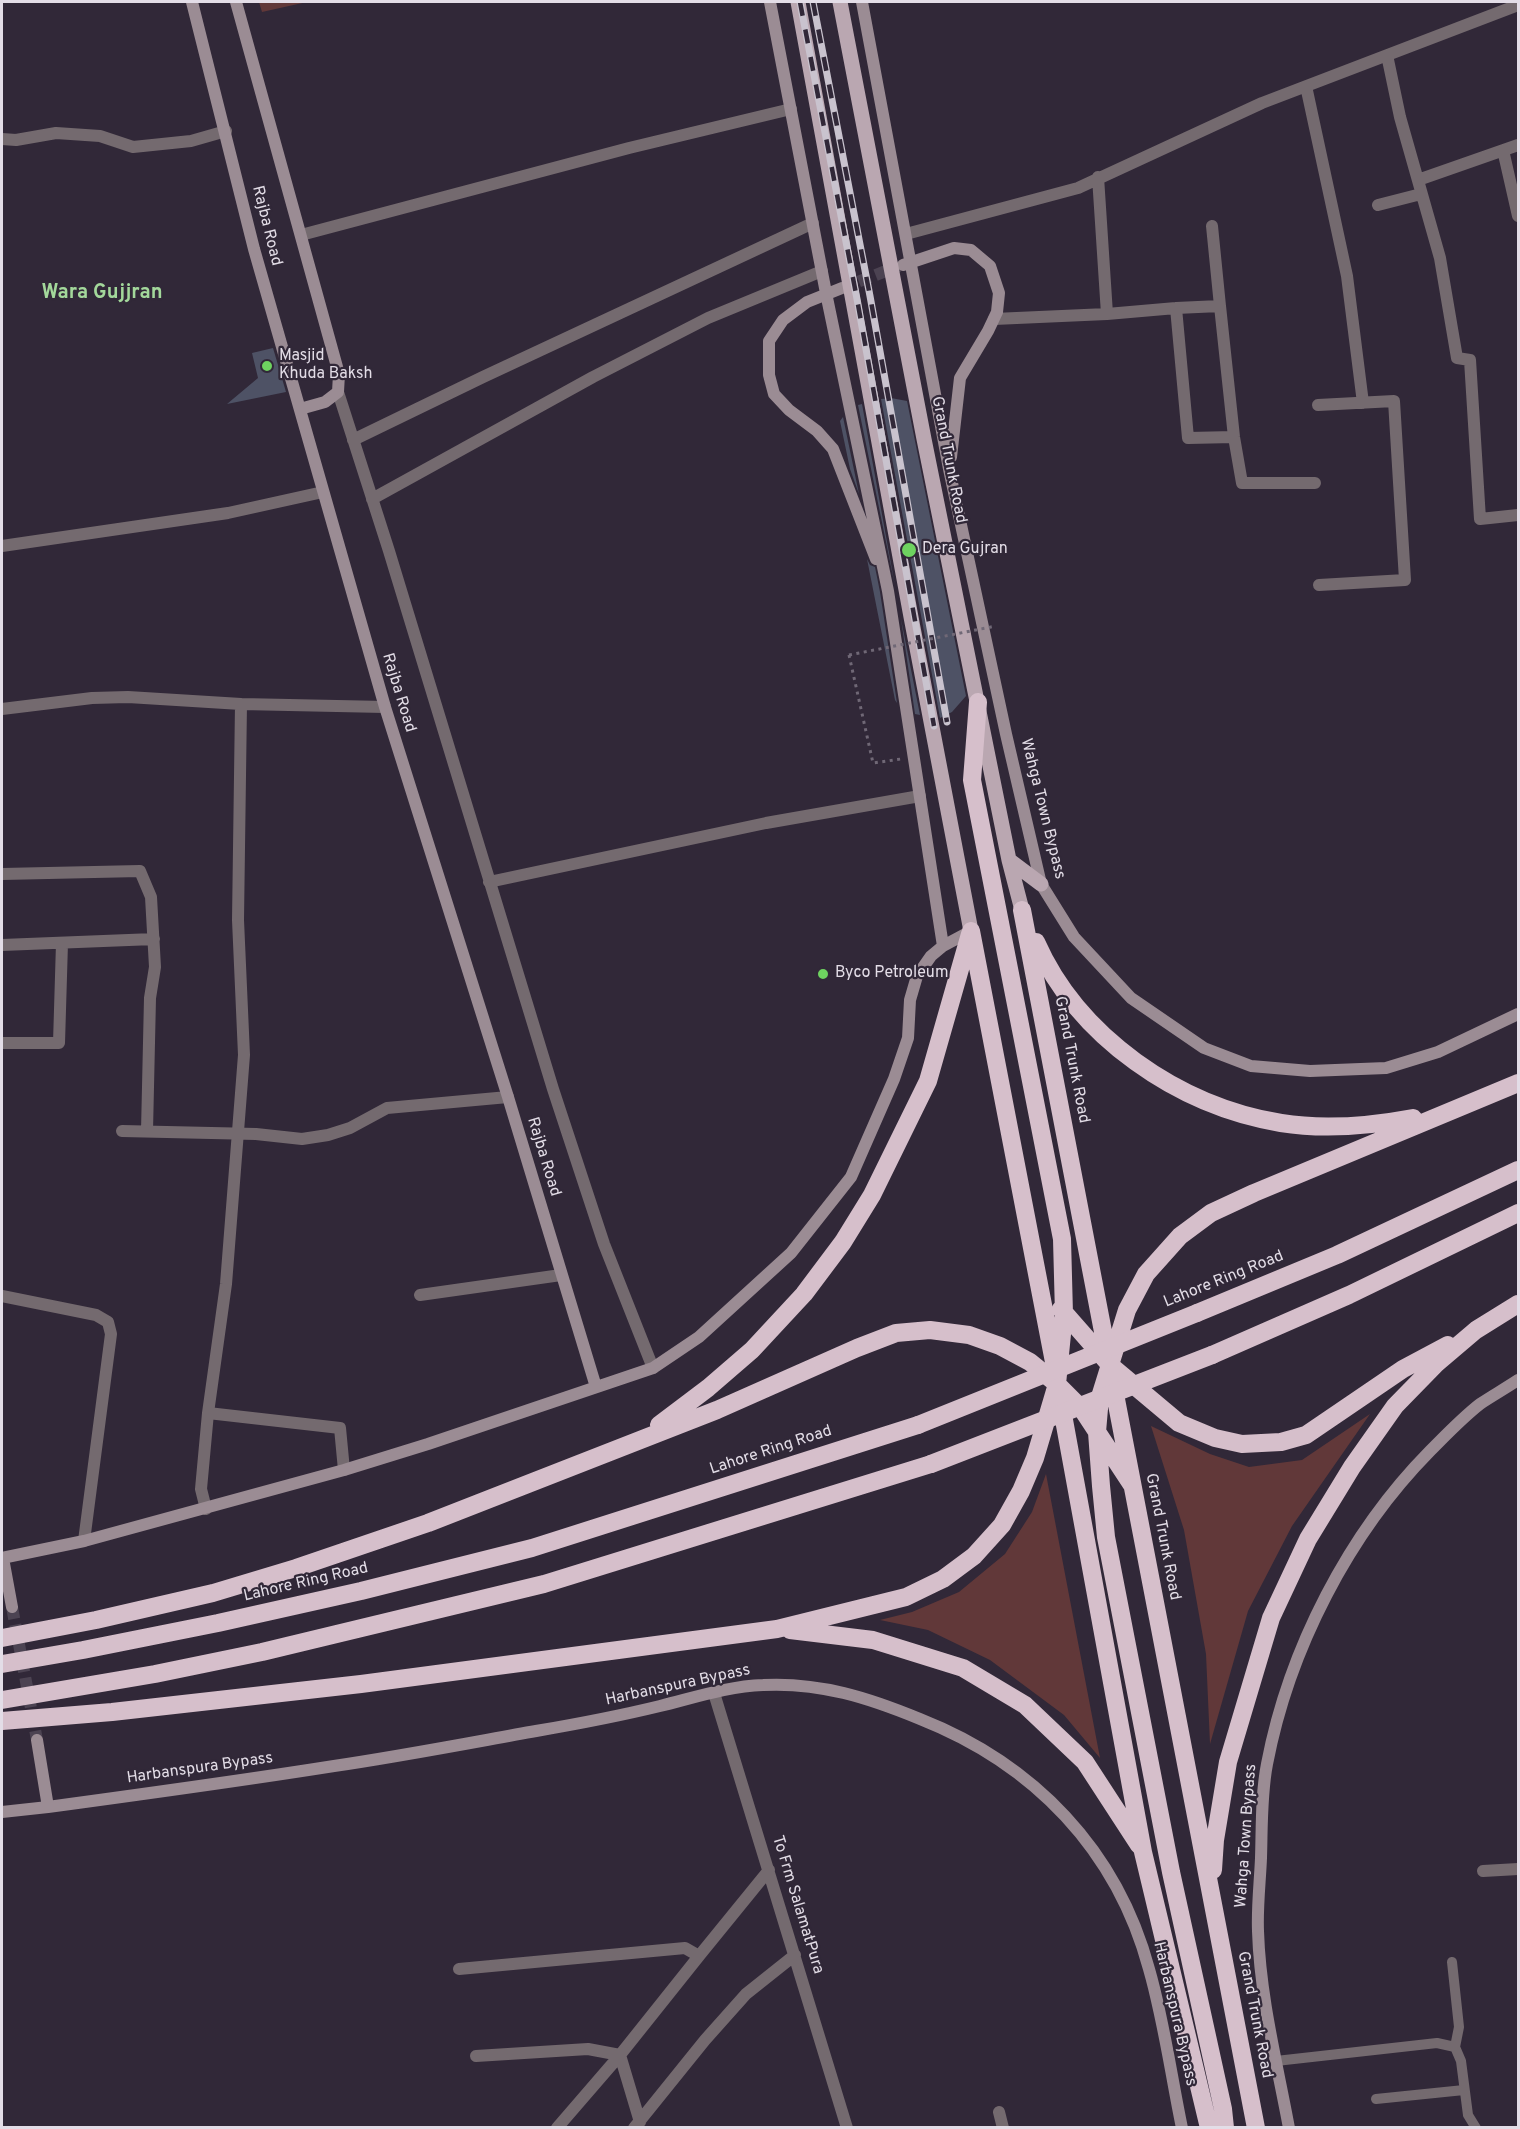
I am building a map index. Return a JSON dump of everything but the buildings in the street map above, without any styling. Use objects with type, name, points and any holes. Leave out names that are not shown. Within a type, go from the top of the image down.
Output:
[{"type":"highway","points":[[2,1721],[112,1712],[361,1684],[777,1629],[906,1598],[943,1579],[974,1556],[1002,1525],[1021,1491],[1038,1447],[1058,1384],[1064,1314],[1062,1239],[972,780],[978,702]]},
{"type":"highway","points":[[1023,910],[1048,969],[1085,1017],[1123,1052],[1175,1087],[1229,1110],[1281,1123],[1345,1127],[1389,1123],[1445,1113]]},
{"type":"highway","name":"Grand Trunk Road","points":[[1023,910],[1256,2127]]},
{"type":"highway","points":[[971,931],[1038,1275],[1143,1852],[1209,2127]]},
{"type":"highway","points":[[640,1439],[708,1388],[752,1350],[804,1294],[843,1242],[872,1195],[928,1081],[971,931]]},
{"type":"highway","points":[[1225,2127],[1221,2098],[1172,1872],[1106,1537],[1097,1432],[1100,1397],[1127,1311],[1146,1274],[1188,1230],[1211,1213],[1254,1193],[1518,1083]]},
{"type":"highway","name":"Lahore Ring Road","points":[[2,1664],[218,1623],[361,1591],[532,1548],[918,1425],[1337,1255],[1518,1170]]},
{"type":"highway","points":[[2,1700],[155,1674],[262,1652],[544,1584],[931,1464],[1212,1355],[1349,1295],[1518,1213]]},
{"type":"highway","points":[[1038,1275],[1064,1314],[1111,1366],[1179,1423],[1215,1438],[1242,1444],[1281,1442],[1306,1435],[1403,1369],[1476,1330],[1518,1304]]},
{"type":"highway","points":[[2,1638],[96,1620],[203,1595],[296,1568],[428,1523],[717,1410],[856,1348],[896,1333],[930,1330],[969,1335],[1000,1346],[1030,1362],[1058,1384],[1082,1409],[1132,1485]]},
{"type":"highway","points":[[1211,1891],[1215,1840],[1228,1762],[1271,1618],[1308,1539],[1352,1467],[1395,1406],[1436,1364],[1476,1330]]},
{"type":"highway","points":[[777,1629],[884,1643],[963,1668],[1025,1705],[1085,1762],[1143,1852]]},
{"type":"main road","points":[[798,2],[971,931]]},
{"type":"main road","name":"Grand Trunk Road","points":[[840,2],[924,439],[1010,860],[1023,910]]},
{"type":"main road","points":[[1010,860],[1041,884]]},
{"type":"street","name":"Rajba Road","points":[[192,2],[254,249],[385,707],[596,1387]]},
{"type":"street","name":"Rajba Road","points":[[236,2],[339,375],[338,392]]},
{"type":"street","points":[[770,2],[826,293],[888,591],[943,946]]},
{"type":"street","name":"Wahga Town Bypass","points":[[862,2],[906,234],[907,263],[1006,734],[1041,884],[1074,937],[1131,998],[1204,1048],[1251,1066],[1310,1071],[1386,1068],[1438,1052],[1518,1014]]},
{"type":"street","points":[[906,234],[1078,188],[1262,103],[1518,4]]},
{"type":"street","points":[[1388,55],[1400,117],[1440,258],[1457,358],[1470,360],[1480,519],[1518,515]]},
{"type":"street","points":[[1306,86],[1347,276],[1362,403]]},
{"type":"street","points":[[301,235],[629,148],[791,109]]},
{"type":"street","points":[[2,139],[16,141],[56,133],[100,136],[133,147],[191,141],[226,131]]},
{"type":"street","points":[[1418,180],[1518,145]]},
{"type":"street","points":[[1503,150],[1518,216]]},
{"type":"street","points":[[1098,177],[1107,314]]},
{"type":"street","points":[[1378,205],[1421,194]]},
{"type":"street","points":[[353,440],[813,223]]},
{"type":"street","points":[[1212,226],[1234,437],[1242,483],[1315,483]]},
{"type":"street","points":[[907,263],[954,248],[971,250],[990,266],[999,293],[994,319],[960,378],[950,469]]},
{"type":"street","points":[[372,499],[593,376],[708,318],[822,271]]},
{"type":"street","points":[[842,288],[826,293],[793,311],[776,329],[770,341],[768,355],[770,375],[774,394],[789,410],[817,430],[833,449],[888,591]]},
{"type":"street","points":[[994,319],[1220,306]]},
{"type":"street","points":[[1176,308],[1188,438],[1234,437]]},
{"type":"street","points":[[300,409],[325,402],[338,392],[553,1089],[600,1233],[653,1368]]},
{"type":"street","points":[[1318,405],[1395,401],[1405,580],[1319,585]]},
{"type":"street","points":[[2,546],[228,513],[323,492]]},
{"type":"street","points":[[2,709],[92,698],[128,697],[242,704],[385,707]]},
{"type":"street","points":[[206,1509],[201,1489],[208,1413],[226,1284],[244,1055],[238,920],[242,704]]},
{"type":"street","points":[[489,882],[766,823],[920,796]]},
{"type":"street","points":[[2,874],[140,871],[151,897],[155,967],[150,998],[147,1131]]},
{"type":"street","points":[[12,1607],[2,1558],[206,1509],[428,1444],[653,1368],[699,1337],[791,1253],[851,1177],[894,1079],[908,1038],[913,986],[931,956],[943,946],[971,931]]},
{"type":"street","points":[[2,945],[154,939]]},
{"type":"street","points":[[2,1043],[59,1043],[62,943]]},
{"type":"street","points":[[122,1131],[302,1138],[328,1135],[350,1128],[387,1108],[508,1098]]},
{"type":"street","points":[[420,1294],[561,1275]]},
{"type":"street","points":[[2,1296],[96,1315],[108,1322],[111,1334],[84,1540]]},
{"type":"street","name":"Wahga Town Bypass","points":[[1289,2127],[1263,1985],[1258,1931],[1263,1801],[1267,1764],[1280,1712],[1292,1676],[1324,1599],[1363,1532],[1385,1500],[1428,1452],[1479,1405],[1518,1380]]},
{"type":"street","points":[[208,1413],[340,1428],[344,1470]]},
{"type":"street","name":"Harbanspura Bypass","points":[[2,1812],[348,1764],[578,1724],[760,1684],[831,1689],[871,1699],[936,1725],[969,1742],[1017,1772],[1052,1801],[1082,1834],[1116,1887],[1141,1943],[1150,1970],[1182,2127]]},
{"type":"street","name":"To Frm SalamatPura","points":[[714,1693],[847,2127]]},
{"type":"street","points":[[37,1740],[48,1807]]},
{"type":"street","points":[[1483,1871],[1518,1869]]},
{"type":"street","points":[[557,2127],[621,2055],[769,1870]]},
{"type":"street","points":[[459,1969],[685,1948],[699,1956]]},
{"type":"street","points":[[637,2125],[705,2040],[746,1994],[795,1955]]},
{"type":"street","points":[[476,2055],[588,2049],[621,2055]]},
{"type":"street","points":[[621,2055],[637,2125]]},
{"type":"street","points":[[999,2112],[1003,2127]]},
{"type":"lane","points":[[1452,1962],[1460,2027],[1455,2047],[1461,2061],[1468,2115],[1476,2127]]},
{"type":"lane","points":[[1276,2061],[1437,2043],[1455,2047]]},
{"type":"lane","points":[[1376,2099],[1464,2090]]},
{"type":"path","points":[[914,757],[873,763],[849,655],[996,626]]},
{"type":"shaded area","points":[[259,2],[307,2],[262,12]]},
{"type":"shaded area","points":[[1370,1414],[1292,1526],[1248,1611],[1210,1744],[1206,1654],[1184,1530],[1151,1426],[1210,1454],[1249,1467],[1302,1460]]},
{"type":"shaded area","points":[[1046,1474],[1100,1758],[1064,1715],[990,1660],[928,1630],[880,1620],[912,1612],[959,1592],[1005,1554],[1032,1512]]},
{"type":"tunnel","points":[[842,288],[899,266]]},
{"type":"tunnel","points":[[12,1607],[37,1740]]},
{"type":"railway","points":[[800,2],[857,299],[934,726]]},
{"type":"railway","points":[[813,2],[870,296],[947,722]]},
{"type":"place","name":"Masjid Khuda Baksh","points":[[267,366]]},
{"type":"place","name":"Dera Gujran","points":[[909,550]]},
{"type":"place","name":"Byco Petroleum","points":[[823,974]]},
{"type":"district","name":"Wara Gujjran","points":[[102,294]]}]
